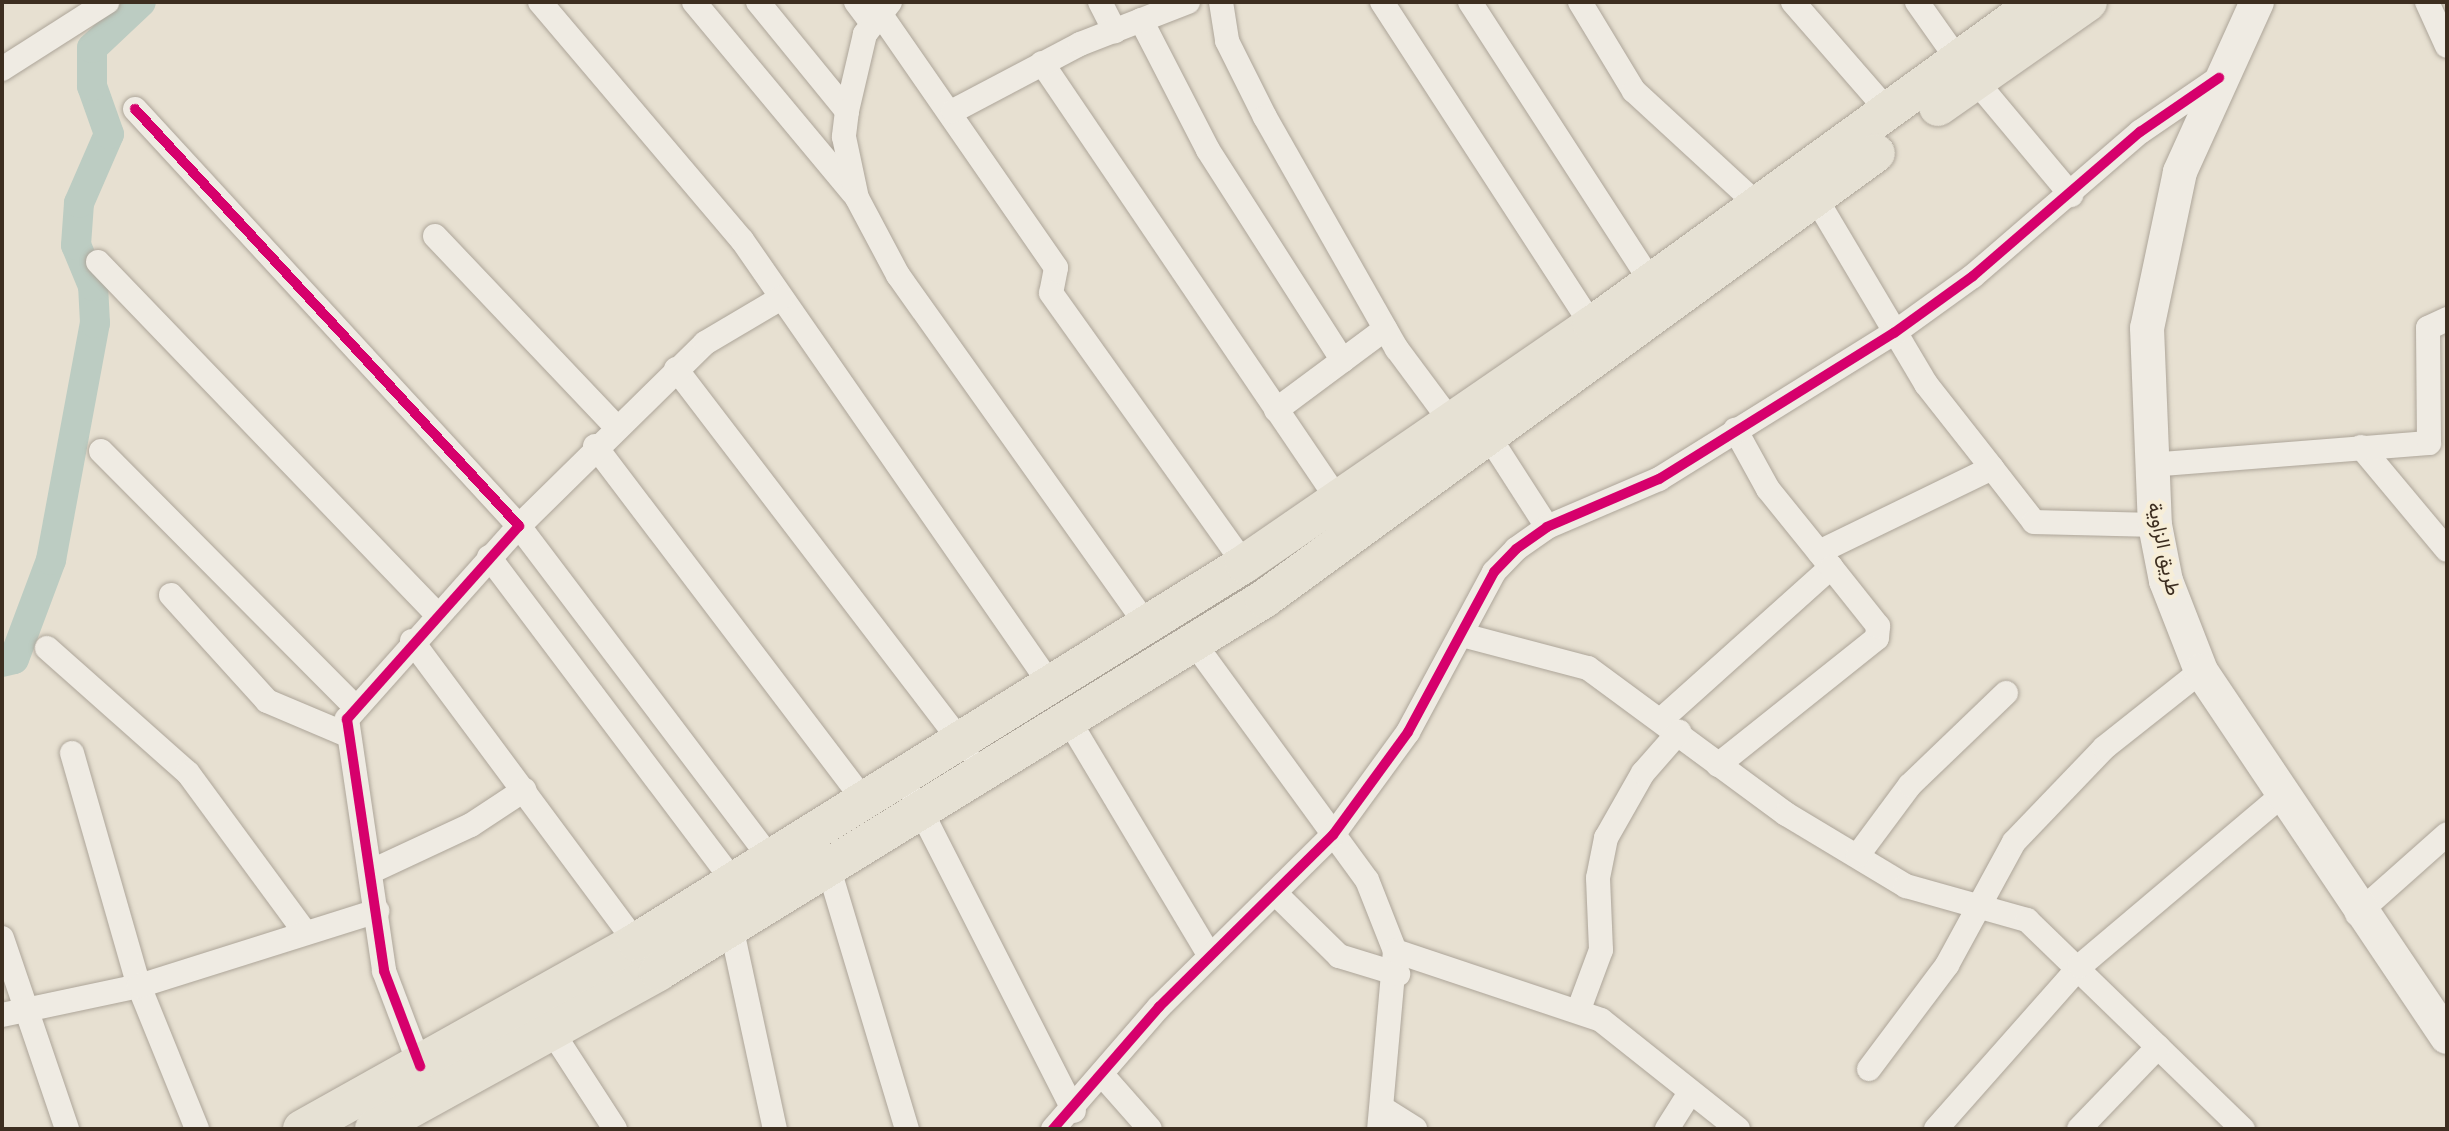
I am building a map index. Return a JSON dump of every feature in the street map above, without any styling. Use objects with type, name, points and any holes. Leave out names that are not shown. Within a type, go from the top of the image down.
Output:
[{"type":"main road","points":[[302,1129],[420,1066],[647,957],[731,926],[1194,643],[1488,435],[1577,347],[1651,282],[1888,111],[2088,2]]},
{"type":"main road","points":[[387,1126],[553,1033],[647,957],[733,881],[1244,564],[1336,497],[1815,197],[1967,70],[2020,7]]},
{"type":"street","points":[[2,69],[107,2]]},
{"type":"street","points":[[540,2],[781,298],[1050,684]]},
{"type":"street","points":[[694,2],[857,198],[898,275],[1146,624]]},
{"type":"street","points":[[758,2],[847,111]]},
{"type":"street","points":[[856,2],[880,12],[953,111],[1056,268],[1051,293],[1244,564]]},
{"type":"street","points":[[1100,2],[1115,31]]},
{"type":"street","points":[[953,111],[1042,63],[1188,2]]},
{"type":"street","points":[[1221,2],[1227,41],[1265,117],[1385,329],[1452,423]]},
{"type":"street","points":[[1382,2],[1577,347]]},
{"type":"street","points":[[1470,2],[1651,282]]},
{"type":"street","points":[[1580,2],[1634,91],[1758,205]]},
{"type":"street","points":[[1793,2],[1888,111]]},
{"type":"street","points":[[1917,2],[1967,70],[2071,195]]},
{"type":"street","name":"طريق الزاوية","points":[[2257,2],[2219,78],[2180,172],[2147,328],[2149,465],[2155,525],[2166,581],[2201,671],[2357,914],[2447,1037]]},
{"type":"street","points":[[2427,2],[2447,46]]},
{"type":"street","points":[[857,198],[844,137],[847,111],[880,12]]},
{"type":"street","points":[[1141,20],[1208,150],[1343,361]]},
{"type":"street","points":[[1042,63],[1336,497]]},
{"type":"street","points":[[1053,1129],[1074,1111],[1210,956],[1333,835],[1408,732],[1494,572],[1547,527],[1659,479],[1894,333],[2071,195],[2140,132],[2219,78]]},
{"type":"street","points":[[135,109],[519,526],[770,858]]},
{"type":"street","points":[[1815,197],[1894,333],[2034,522],[2155,525]]},
{"type":"street","points":[[435,236],[615,426]]},
{"type":"street","points":[[98,262],[437,614]]},
{"type":"street","points":[[420,1066],[384,971],[377,911],[345,734],[355,707],[489,557],[615,426],[731,323],[781,298]]},
{"type":"street","points":[[2149,465],[2429,443],[2438,323]]},
{"type":"street","points":[[2438,323],[2447,358]]},
{"type":"street","points":[[1276,410],[1385,329]]},
{"type":"street","points":[[676,369],[960,740],[981,772]]},
{"type":"street","points":[[1718,765],[1877,638],[1878,626],[1768,489],[1735,429]]},
{"type":"street","points":[[1488,435],[1547,527]]},
{"type":"street","points":[[595,446],[864,800]]},
{"type":"street","points":[[2361,447],[2447,550]]},
{"type":"street","points":[[101,451],[355,707]]},
{"type":"street","points":[[1579,1009],[1601,950],[1598,878],[1606,838],[1671,725],[1825,560],[1992,468]]},
{"type":"street","points":[[489,557],[733,881]]},
{"type":"street","points":[[171,595],[267,701],[345,734]]},
{"type":"street","points":[[1462,635],[1588,668],[1671,725],[1718,765],[1906,886],[2027,920],[2080,966],[2243,1129]]},
{"type":"street","points":[[412,641],[647,957]]},
{"type":"street","points":[[1194,643],[1367,880],[1396,962],[1381,1119],[1415,1129]]},
{"type":"street","points":[[47,648],[188,773],[305,932]]},
{"type":"street","points":[[1869,1069],[1947,965],[1973,906],[2051,801],[2201,671]]},
{"type":"street","points":[[1858,855],[1910,785],[2006,693]]},
{"type":"street","points":[[1068,719],[1210,956]]},
{"type":"street","points":[[72,753],[139,986],[197,1129]]},
{"type":"street","points":[[901,777],[921,809],[1074,1111]]},
{"type":"street","points":[[370,872],[471,825],[524,790]]},
{"type":"street","points":[[1936,1129],[2080,966],[2282,795]]},
{"type":"street","points":[[2357,914],[2447,834]]},
{"type":"street","points":[[828,866],[907,1129]]},
{"type":"street","points":[[1275,893],[1339,956],[1396,962],[1579,1009],[1738,1129]]},
{"type":"street","points":[[2,1015],[139,986],[377,911]]},
{"type":"street","points":[[731,926],[775,1129]]},
{"type":"street","points":[[2,938],[32,1011],[67,1129]]},
{"type":"street","points":[[553,1033],[615,1129]]},
{"type":"street","points":[[2079,1129],[2158,1047]]},
{"type":"street","points":[[1104,1077],[1150,1129]]},
{"type":"street","points":[[1667,1129],[1689,1094]]},
{"type":"waterway","points":[[2,662],[14,659],[51,560],[95,323],[93,286],[76,245],[79,203],[109,134],[92,86],[92,48],[141,2]]},
{"type":"cycle path","points":[[1053,1129],[1159,1007],[1333,835],[1408,732],[1494,572],[1516,549],[1547,527],[1659,479],[1894,333],[1973,276],[2140,132],[2219,78]]},
{"type":"cycle path","points":[[135,109],[519,526],[347,719],[384,971],[420,1066]]}]
